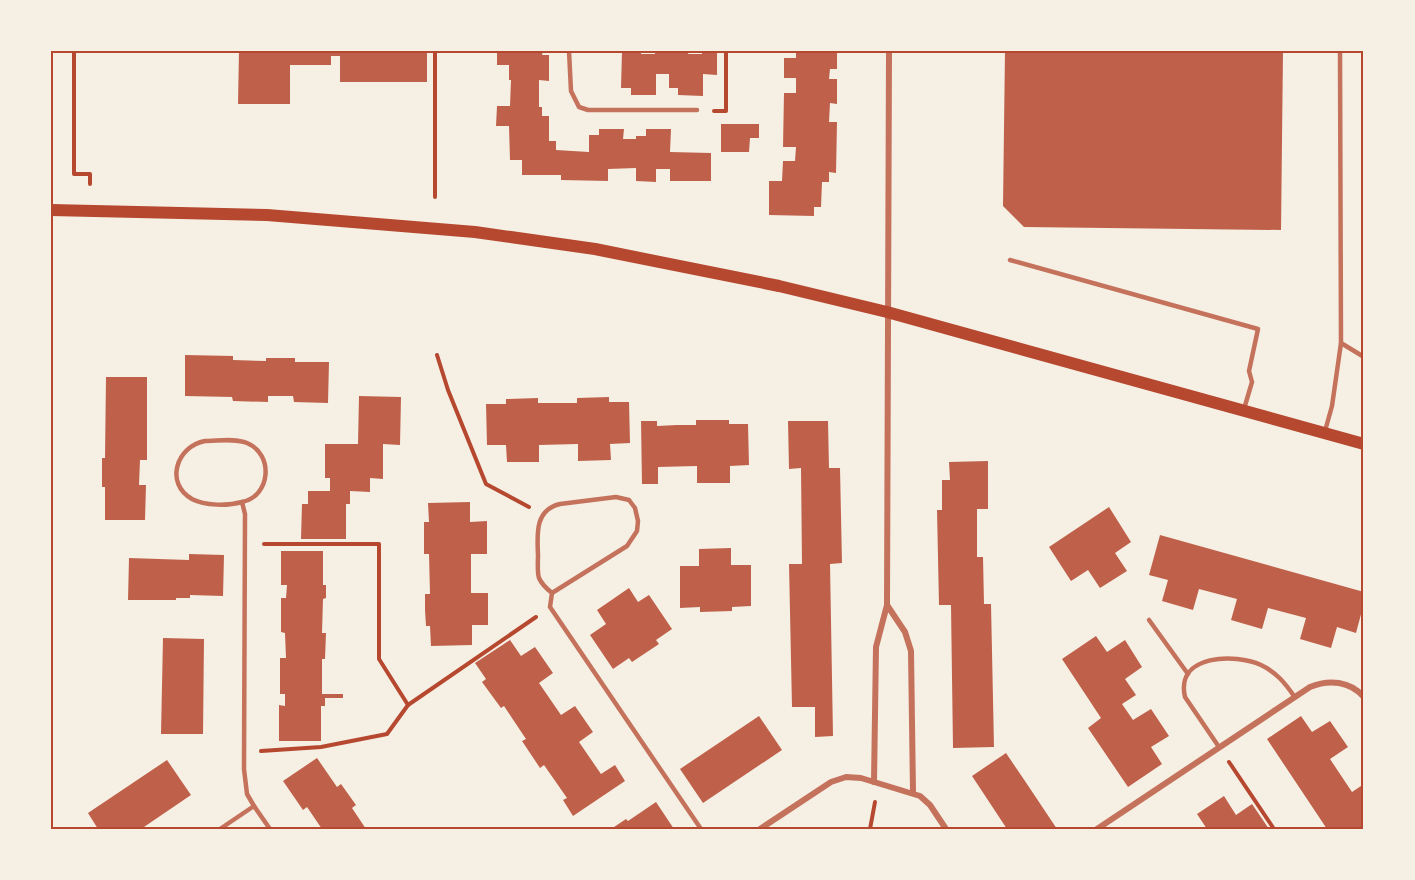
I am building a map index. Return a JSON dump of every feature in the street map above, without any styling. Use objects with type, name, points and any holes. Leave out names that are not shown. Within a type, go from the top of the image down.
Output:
[{"type":"main road","points":[[51,210],[267,214],[475,232],[595,249],[779,286],[887,312],[1364,444]]},
{"type":"street","points":[[877,782],[876,647],[887,605],[889,51]]},
{"type":"street","points":[[887,605],[905,632],[911,651],[913,792]]},
{"type":"street","points":[[1097,829],[1294,696],[1315,685],[1338,682],[1354,688],[1364,697]]},
{"type":"street","points":[[760,829],[836,779],[846,777],[856,777],[913,792],[927,801],[946,829]]},
{"type":"lane","points":[[569,51],[570,91],[579,107],[588,110],[697,111]]},
{"type":"lane","points":[[1325,434],[1332,406],[1341,343],[1340,51]]},
{"type":"lane","points":[[1010,260],[1258,329],[1249,371],[1251,382],[1244,412]]},
{"type":"lane","points":[[1341,343],[1364,357]]},
{"type":"lane","points":[[206,441],[240,441],[254,447],[264,459],[266,475],[261,489],[249,500],[242,502],[207,504],[186,494],[178,481],[177,473],[177,465],[184,451],[198,442],[206,441]]},
{"type":"lane","points":[[552,593],[544,587],[539,577],[536,530],[543,514],[552,506],[560,504],[616,497],[629,500],[635,508],[638,521],[637,531],[627,546],[552,593],[550,607],[701,829]]},
{"type":"lane","points":[[242,502],[245,514],[243,752],[245,789],[270,829]]},
{"type":"lane","points":[[1149,620],[1188,674]]},
{"type":"lane","points":[[1219,747],[1185,697],[1184,686],[1188,674],[1201,664],[1216,658],[1242,659],[1261,664],[1284,682],[1294,696]]},
{"type":"lane","points":[[220,829],[254,806]]},
{"type":"path","points":[[74,51],[74,174],[90,174],[90,184]]},
{"type":"path","points":[[435,51],[435,197]]},
{"type":"path","points":[[697,111],[726,111],[726,51]]},
{"type":"path","points":[[437,355],[448,390],[486,484],[543,514]]},
{"type":"path","points":[[245,544],[380,544],[379,659],[408,705]]},
{"type":"path","points":[[243,752],[321,747],[387,734],[408,705],[550,607]]},
{"type":"path","points":[[1219,747],[1274,829]]},
{"type":"path","points":[[870,829],[877,782]]},
{"type":"building","points":[[239,51],[427,51],[427,82],[340,82],[340,56],[331,56],[331,65],[290,65],[290,104],[238,104]]},
{"type":"building","points":[[497,51],[543,51],[542,55],[549,55],[549,81],[539,80],[539,107],[542,107],[542,116],[549,116],[549,141],[556,141],[556,150],[589,152],[589,135],[599,135],[599,129],[624,129],[623,139],[636,139],[636,136],[646,136],[646,129],[671,129],[670,152],[711,153],[711,181],[670,181],[670,169],[656,169],[656,182],[636,181],[636,168],[608,169],[608,181],[561,180],[561,175],[522,175],[522,160],[510,160],[509,126],[496,126],[497,106],[510,106],[511,80],[509,80],[509,65],[497,65]]},
{"type":"building","points":[[622,51],[655,54],[655,51],[689,51],[688,54],[702,54],[702,51],[717,51],[717,75],[703,74],[703,96],[678,95],[678,88],[669,88],[669,74],[656,74],[656,95],[631,95],[631,88],[621,88]]},
{"type":"building","points":[[796,51],[837,51],[837,69],[830,69],[829,79],[837,79],[837,104],[830,103],[829,122],[837,122],[836,173],[829,172],[829,182],[822,182],[821,207],[814,207],[814,216],[769,215],[769,181],[782,181],[783,161],[795,161],[796,147],[783,147],[784,93],[796,93],[796,78],[784,78],[784,58],[796,58]]},
{"type":"building","points":[[1005,51],[1283,51],[1281,230],[1024,227],[1003,206]]},
{"type":"building","points":[[721,124],[759,124],[759,138],[750,138],[749,152],[721,152]]},
{"type":"building","points":[[185,355],[233,356],[233,360],[266,361],[266,358],[295,358],[295,362],[329,362],[328,403],[294,402],[293,396],[268,396],[268,402],[233,401],[232,397],[185,396]]},
{"type":"building","points":[[106,377],[147,377],[147,460],[140,460],[139,485],[146,485],[145,520],[105,520],[102,458],[105,458]]},
{"type":"building","points":[[359,396],[401,397],[400,445],[383,444],[383,479],[370,478],[370,492],[350,491],[350,504],[346,504],[346,539],[301,539],[302,504],[308,504],[308,491],[330,491],[330,478],[325,478],[325,444],[358,444]]},
{"type":"building","points":[[609,397],[609,402],[629,402],[630,443],[610,444],[611,460],[578,461],[578,444],[539,445],[539,462],[507,462],[506,445],[487,445],[486,404],[506,404],[506,399],[538,398],[538,403],[577,403],[577,398]]},
{"type":"building","points":[[696,420],[729,420],[729,424],[748,424],[749,465],[730,466],[730,483],[697,483],[697,466],[658,467],[658,484],[642,484],[641,421],[657,421],[657,426],[696,425]]},
{"type":"building","points":[[788,421],[828,421],[829,468],[840,468],[842,563],[830,564],[833,736],[815,737],[815,707],[792,707],[789,564],[802,564],[801,468],[789,469]]},
{"type":"building","points":[[988,461],[988,509],[977,509],[977,557],[983,557],[984,604],[991,604],[994,747],[953,748],[951,605],[939,605],[937,510],[942,510],[942,480],[950,480],[949,462]]},
{"type":"building","points":[[470,502],[470,522],[487,521],[487,554],[471,554],[471,593],[488,593],[488,625],[472,625],[472,645],[431,646],[430,626],[426,626],[425,610],[425,594],[430,594],[429,554],[424,554],[424,522],[429,522],[428,503]]},
{"type":"building","points":[[1109,507],[1131,542],[1115,553],[1127,571],[1100,588],[1088,570],[1071,581],[1049,547]]},
{"type":"building","points":[[1160,535],[1364,592],[1364,603],[1356,633],[1337,627],[1331,648],[1300,639],[1306,618],[1268,608],[1262,629],[1231,620],[1237,599],[1199,589],[1193,610],[1162,601],[1168,580],[1149,575]]},
{"type":"building","points":[[731,548],[731,565],[751,565],[751,606],[732,607],[732,611],[700,612],[700,607],[680,608],[680,566],[699,566],[699,549]]},
{"type":"building","points":[[281,551],[323,551],[323,585],[326,585],[326,598],[323,599],[322,633],[326,633],[325,659],[322,659],[322,694],[343,694],[343,698],[325,698],[325,706],[321,706],[321,741],[279,741],[279,705],[285,706],[285,694],[280,694],[280,658],[286,658],[285,633],[281,632],[281,598],[286,598],[287,585],[281,585]]},
{"type":"building","points":[[189,554],[224,555],[223,596],[190,595],[190,598],[176,598],[176,600],[128,600],[129,558],[189,560]]},
{"type":"building","points":[[629,588],[638,602],[649,595],[672,629],[656,640],[659,644],[632,662],[629,658],[613,669],[590,635],[606,624],[597,610]]},
{"type":"building","points":[[1096,636],[1107,652],[1125,640],[1142,667],[1125,679],[1136,695],[1122,704],[1133,720],[1151,709],[1169,736],[1151,747],[1162,764],[1128,787],[1088,728],[1101,718],[1062,659]]},
{"type":"building","points":[[163,638],[204,639],[203,734],[161,734]]},
{"type":"building","points":[[510,640],[521,656],[535,647],[553,673],[539,683],[561,715],[575,706],[593,732],[579,742],[601,774],[615,765],[625,781],[573,816],[563,800],[567,798],[544,765],[540,768],[522,741],[526,739],[504,706],[501,708],[482,682],[486,679],[475,663]]},
{"type":"building","points":[[759,716],[782,750],[703,803],[680,769]]},
{"type":"building","points":[[1301,716],[1312,732],[1330,721],[1348,747],[1330,759],[1352,792],[1364,784],[1364,829],[1327,829],[1267,739]]},
{"type":"building","points":[[1006,753],[1057,829],[1007,829],[972,776]]},
{"type":"building","points":[[317,758],[337,787],[341,784],[356,805],[352,808],[366,829],[322,829],[307,807],[303,810],[283,781]]},
{"type":"building","points":[[167,760],[191,795],[141,829],[98,829],[88,813]]},
{"type":"building","points":[[1224,796],[1236,815],[1252,804],[1269,829],[1207,829],[1197,814]]},
{"type":"building","points":[[656,802],[674,829],[611,829],[626,819],[628,821]]}]
